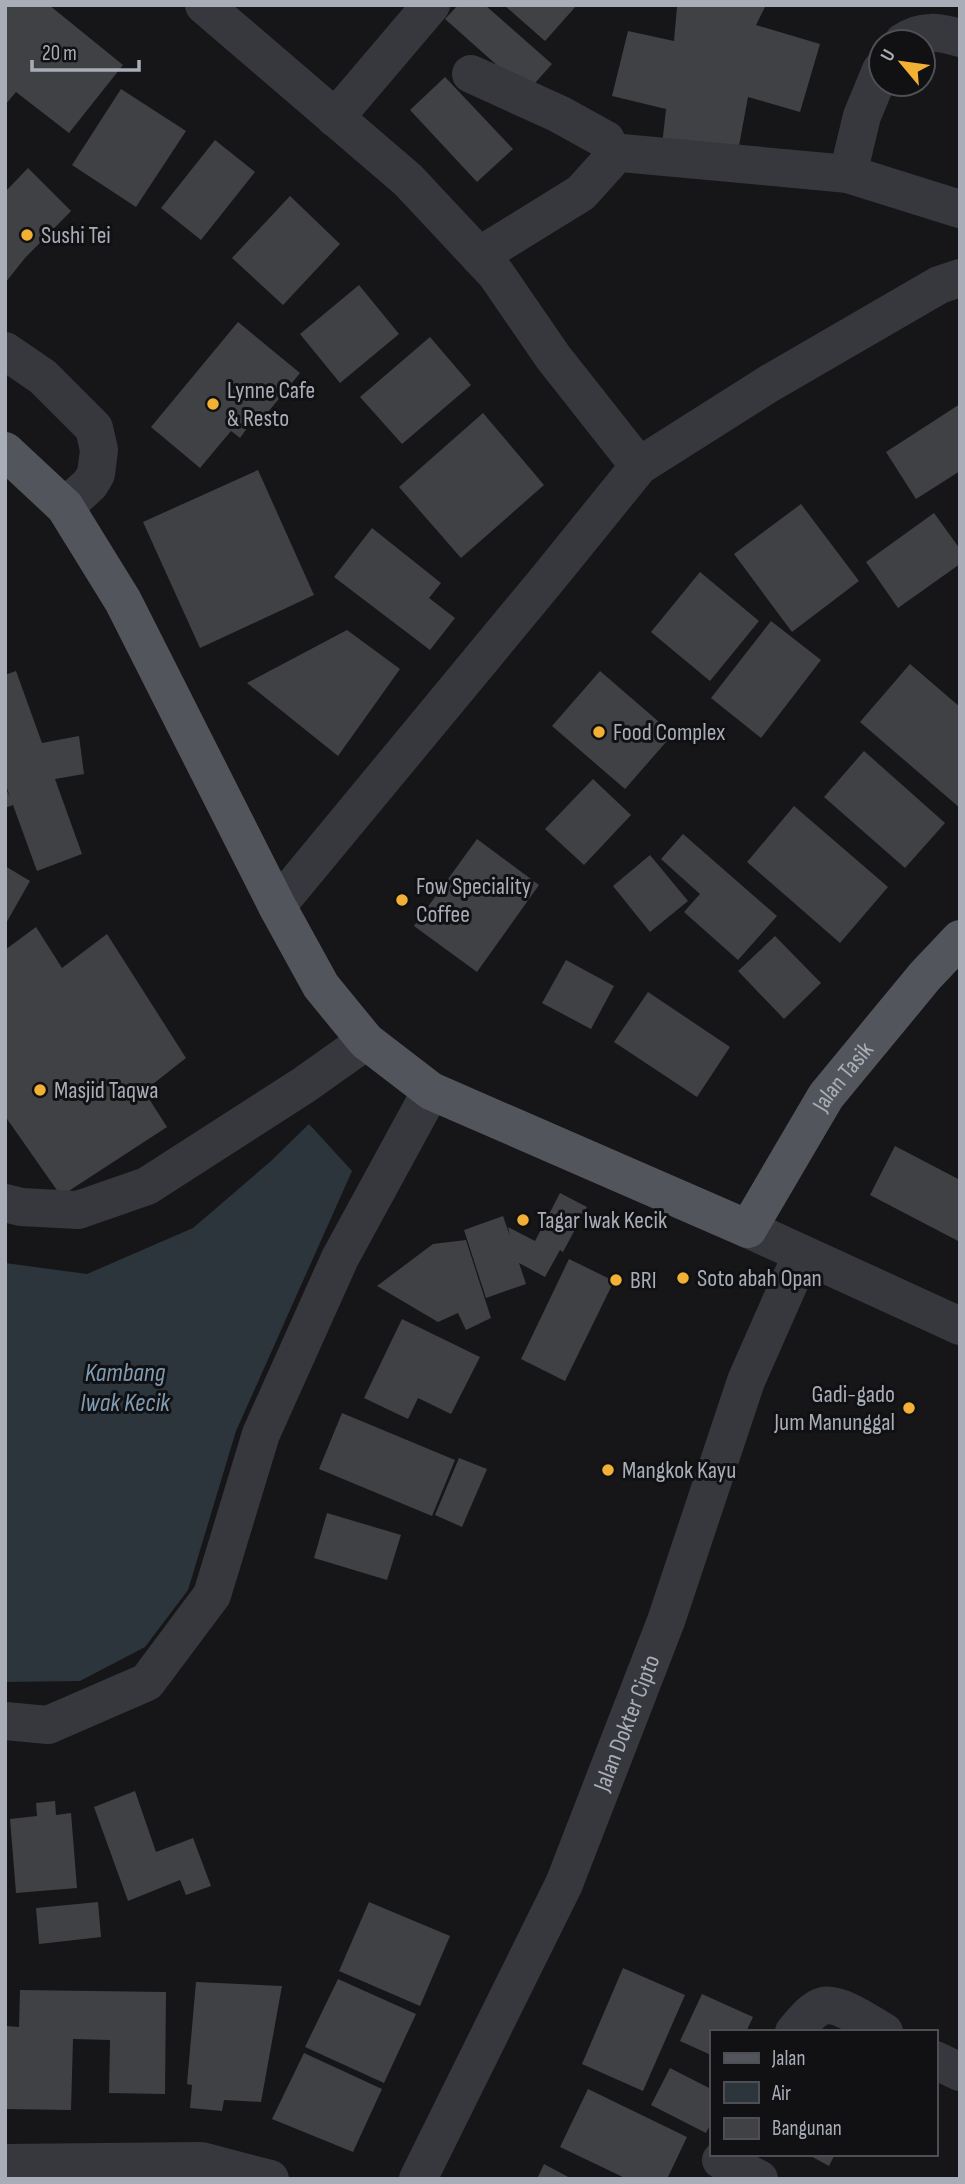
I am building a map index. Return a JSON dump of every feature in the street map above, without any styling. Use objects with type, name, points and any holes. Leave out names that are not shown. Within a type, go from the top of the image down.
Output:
[{"type":"main road","points":[[5,451],[65,507],[123,601],[277,906],[321,986],[366,1041],[431,1091],[748,1229]]},
{"type":"main road","name":"Jalan Tasik","points":[[748,1229],[826,1096],[925,976],[960,939]]},
{"type":"street","points":[[204,5],[408,180],[496,274],[553,357],[639,466]]},
{"type":"street","points":[[335,118],[431,5]]},
{"type":"street","points":[[937,33],[960,38]]},
{"type":"street","points":[[471,74],[606,140],[611,152],[609,162],[582,193],[479,256]]},
{"type":"street","points":[[848,174],[862,116],[869,98]]},
{"type":"street","points":[[611,152],[848,174],[960,209]]},
{"type":"street","points":[[277,906],[639,466],[830,348],[939,285],[960,278]]},
{"type":"street","points":[[5,351],[43,377],[94,428],[99,450],[96,474],[90,484],[65,507]]},
{"type":"street","points":[[5,1203],[22,1207],[78,1210],[147,1186],[366,1041]]},
{"type":"street","points":[[5,1721],[48,1725],[147,1682],[212,1595],[261,1434],[340,1258],[431,1091]]},
{"type":"street","points":[[748,1229],[960,1326]]},
{"type":"street","name":"Jalan Dokter Cipto","points":[[418,2179],[564,1884],[666,1621],[746,1381],[802,1254]]},
{"type":"street","points":[[796,2030],[810,2014],[823,2006],[836,2006],[880,2030]]},
{"type":"street","points":[[937,2061],[960,2071]]},
{"type":"street","points":[[5,2164],[201,2161],[270,2179]]},
{"type":"street","points":[[719,2164],[759,2179]]},
{"type":"water","name":"Kambang Iwak Kecik","points":[[309,1124],[352,1171],[236,1431],[188,1590],[145,1647],[80,1681],[5,1682],[5,1263],[87,1274],[193,1228],[271,1161]]},
{"type":"building","points":[[5,5],[49,5],[123,65],[69,133],[16,92],[5,105]]},
{"type":"building","points":[[458,5],[485,5],[552,64],[527,92],[445,19]]},
{"type":"building","points":[[504,5],[577,5],[545,41]]},
{"type":"building","points":[[673,5],[766,5],[756,25],[820,44],[800,112],[748,97],[736,162],[661,155],[666,109],[612,96],[628,31],[674,41],[677,7]]},
{"type":"building","points":[[445,77],[513,149],[477,182],[410,110]]},
{"type":"building","points":[[121,89],[186,131],[136,207],[72,165]]},
{"type":"building","points":[[215,140],[255,172],[201,240],[161,208]]},
{"type":"building","name":"Sushi Tei","points":[[28,168],[71,211],[25,258],[5,283],[5,192]]},
{"type":"building","points":[[290,196],[340,244],[283,305],[232,258]]},
{"type":"building","points":[[359,285],[399,334],[340,383],[300,334]]},
{"type":"building","points":[[238,322],[300,373],[255,428],[250,424],[240,438],[231,431],[200,468],[151,427]]},
{"type":"building","points":[[430,337],[471,385],[402,444],[360,397]]},
{"type":"building","points":[[960,404],[960,471],[916,499],[886,452]]},
{"type":"building","points":[[483,413],[544,485],[461,558],[399,487]]},
{"type":"building","points":[[258,470],[314,595],[200,648],[143,522]]},
{"type":"building","points":[[801,504],[859,581],[792,632],[734,554]]},
{"type":"building","points":[[934,513],[960,549],[960,564],[898,608],[866,562]]},
{"type":"building","points":[[372,528],[441,583],[429,598],[455,618],[430,650],[334,577]]},
{"type":"building","points":[[700,572],[759,621],[710,681],[651,632]]},
{"type":"building","points":[[771,621],[821,660],[761,738],[711,698]]},
{"type":"building","points":[[347,630],[400,669],[338,756],[247,683]]},
{"type":"building","points":[[910,664],[960,707],[960,808],[860,722]]},
{"type":"building","points":[[16,671],[42,743],[79,736],[84,774],[55,779],[82,854],[37,871],[13,805],[5,808],[5,787],[10,797],[5,783],[5,675]]},
{"type":"building","points":[[600,671],[673,734],[625,789],[552,726]]},
{"type":"building","points":[[864,751],[945,823],[905,868],[824,797]]},
{"type":"building","points":[[593,779],[631,815],[584,865],[545,829]]},
{"type":"building","points":[[794,806],[888,887],[840,943],[747,862]]},
{"type":"building","points":[[683,834],[777,916],[738,960],[684,912],[700,894],[661,859]]},
{"type":"building","points":[[477,839],[539,885],[477,972],[414,926]]},
{"type":"building","points":[[650,855],[688,901],[650,932],[613,886]]},
{"type":"building","points":[[5,866],[30,881],[5,925]]},
{"type":"building","points":[[36,927],[62,968],[107,934],[186,1058],[144,1091],[167,1127],[61,1196],[5,1116],[5,950]]},
{"type":"building","points":[[775,936],[821,983],[784,1019],[738,971]]},
{"type":"building","points":[[566,960],[614,986],[591,1029],[542,1003]]},
{"type":"building","points":[[648,992],[730,1047],[697,1097],[614,1042]]},
{"type":"building","points":[[895,1146],[960,1180],[960,1242],[870,1195]]},
{"type":"building","points":[[560,1193],[587,1207],[563,1252],[560,1250],[545,1277],[519,1263],[526,1284],[486,1298],[464,1230],[503,1216],[510,1236],[508,1227],[535,1241]]},
{"type":"building","points":[[466,1240],[491,1318],[466,1330],[458,1313],[438,1322],[377,1286],[433,1244]]},
{"type":"building","points":[[569,1259],[614,1281],[565,1381],[521,1359]]},
{"type":"building","points":[[402,1319],[480,1357],[451,1414],[418,1398],[408,1419],[364,1398]]},
{"type":"building","points":[[342,1413],[455,1460],[432,1516],[319,1469]]},
{"type":"building","points":[[459,1458],[487,1469],[462,1527],[435,1515]]},
{"type":"building","points":[[327,1513],[401,1535],[387,1580],[314,1558]]},
{"type":"building","points":[[135,1791],[156,1852],[193,1838],[211,1886],[186,1895],[180,1880],[128,1901],[94,1807]]},
{"type":"building","points":[[55,1801],[56,1815],[71,1813],[77,1888],[16,1893],[10,1819],[37,1816],[36,1803]]},
{"type":"building","points":[[98,1902],[101,1937],[39,1944],[36,1908]]},
{"type":"building","points":[[369,1902],[450,1936],[420,2006],[339,1971]]},
{"type":"building","points":[[623,1968],[685,1995],[643,2091],[582,2064]]},
{"type":"building","points":[[338,1979],[416,2014],[384,2083],[305,2047]]},
{"type":"building","points":[[196,1982],[282,1986],[261,2102],[224,2100],[222,2111],[190,2108],[192,2085],[187,2084]]},
{"type":"building","points":[[20,1990],[166,1992],[165,2094],[109,2093],[110,2040],[73,2039],[71,2110],[5,2109],[6,2026],[19,2027]]},
{"type":"building","points":[[702,1994],[753,2017],[747,2030],[710,2030],[710,2055],[680,2041]]},
{"type":"building","points":[[304,2053],[382,2089],[353,2152],[272,2119]]},
{"type":"building","points":[[670,2068],[710,2088],[710,2125],[706,2133],[651,2105]]},
{"type":"building","points":[[588,2089],[687,2137],[667,2179],[627,2179],[560,2147]]},
{"type":"building","points":[[811,2156],[834,2156],[829,2166]]},
{"type":"building","points":[[544,2164],[572,2179],[537,2179]]},
{"type":"place","name":"Sushi Tei","points":[[27,235]]},
{"type":"place","name":"Lynne Cafe & Resto","points":[[213,404]]},
{"type":"place","name":"Food Complex","points":[[599,732]]},
{"type":"place","name":"Fow Speciality Coffee","points":[[402,900]]},
{"type":"place","name":"Masjid Taqwa","points":[[40,1090]]},
{"type":"place","name":"Tagar Iwak Kecik","points":[[523,1220]]},
{"type":"place","name":"Soto abah Opan","points":[[683,1278]]},
{"type":"place","name":"BRI","points":[[616,1280]]},
{"type":"place","name":"Gadi-gado Jum Manunggal","points":[[909,1408]]},
{"type":"place","name":"Mangkok Kayu","points":[[608,1470]]}]
